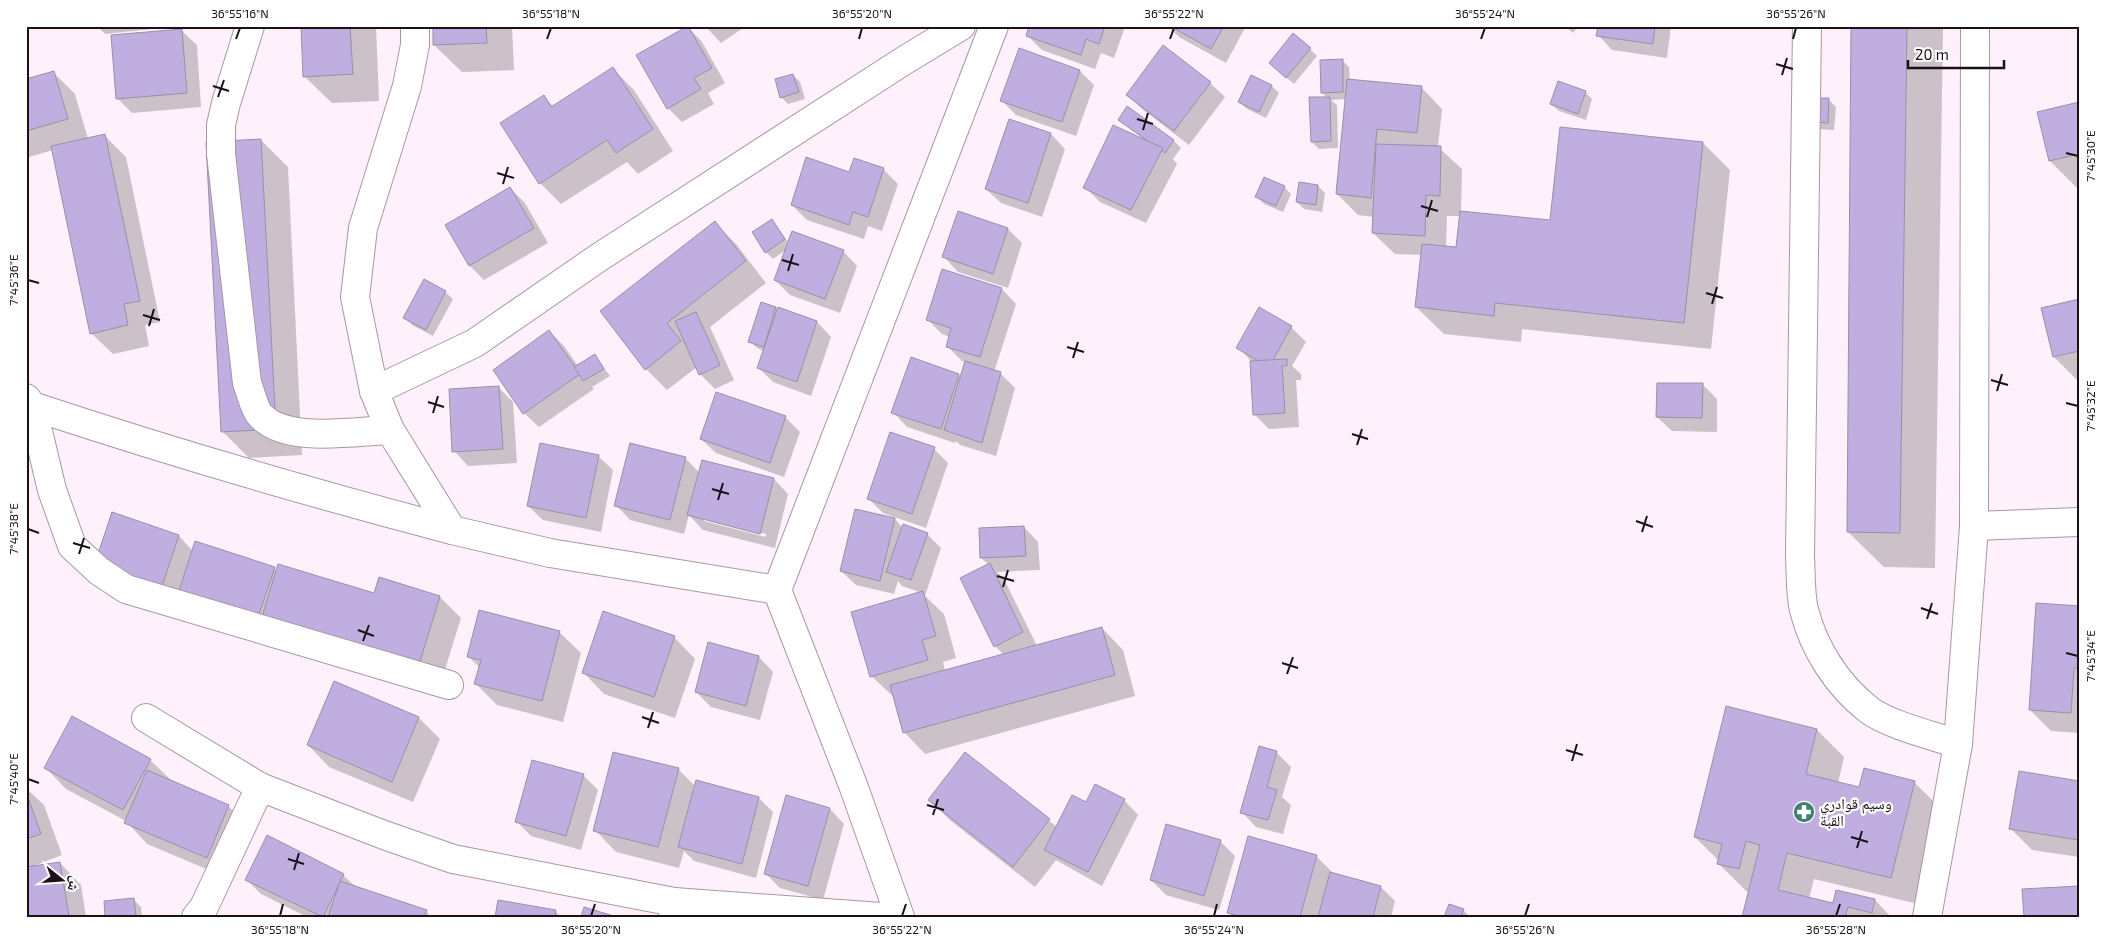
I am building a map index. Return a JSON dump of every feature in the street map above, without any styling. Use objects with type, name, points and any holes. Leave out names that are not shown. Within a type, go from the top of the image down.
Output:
[{"type":"street","points":[[250,26],[226,102],[221,125],[221,154],[247,384],[260,415],[278,428],[296,433],[390,430]]},
{"type":"street","points":[[415,26],[415,45],[407,86],[363,228],[355,297],[374,391],[390,430],[452,530]]},
{"type":"street","points":[[374,391],[475,343],[610,251],[905,60],[962,26]]},
{"type":"street","points":[[900,917],[853,785],[776,590],[994,26]]},
{"type":"street","points":[[1807,26],[1800,556],[1804,608],[1814,641],[1829,668],[1870,711],[1902,725],[1958,744]]},
{"type":"street","points":[[1927,917],[1958,744],[1974,526],[1975,26]]},
{"type":"street","points":[[29,402],[151,445],[307,492],[452,530],[550,553],[776,590]]},
{"type":"street","points":[[29,402],[52,490],[72,546],[99,571],[126,589],[449,685]]},
{"type":"street","points":[[1974,526],[2079,522]]},
{"type":"street","points":[[146,718],[260,787],[384,835],[453,859],[674,910],[881,917]]},
{"type":"street","points":[[196,917],[204,907],[260,787]]},
{"type":"building","points":[[301,26],[350,26],[353,74],[303,77]]},
{"type":"building","points":[[433,26],[486,26],[487,43],[433,45]]},
{"type":"building","points":[[688,26],[712,68],[694,78],[701,89],[667,109],[636,55]]},
{"type":"building","points":[[1029,26],[1105,26],[1099,44],[1086,39],[1081,55],[1026,36]]},
{"type":"building","points":[[1170,26],[1224,26],[1211,49]]},
{"type":"building","points":[[1598,26],[1655,26],[1653,44],[1596,36]]},
{"type":"building","points":[[1851,26],[1907,26],[1900,533],[1847,532]]},
{"type":"building","points":[[182,29],[187,93],[116,99],[111,35]]},
{"type":"building","points":[[1293,33],[1311,48],[1286,78],[1269,63]]},
{"type":"building","points":[[1163,45],[1211,82],[1174,131],[1126,95]]},
{"type":"building","points":[[1019,48],[1080,70],[1062,122],[1000,101]]},
{"type":"building","points":[[1343,59],[1343,92],[1321,93],[1320,60]]},
{"type":"building","points":[[613,67],[653,129],[616,153],[607,140],[539,184],[500,123],[544,95],[551,107]]},
{"type":"building","points":[[54,71],[68,119],[26,131],[26,79]]},
{"type":"building","points":[[793,74],[799,92],[780,98],[775,79]]},
{"type":"building","points":[[1251,75],[1272,85],[1259,112],[1238,102]]},
{"type":"building","points":[[1347,79],[1422,86],[1417,133],[1377,129],[1371,198],[1336,194]]},
{"type":"building","points":[[1558,81],[1586,91],[1578,114],[1550,104]]},
{"type":"building","points":[[1309,97],[1330,97],[1331,141],[1311,142]]},
{"type":"building","points":[[1810,98],[1829,98],[1828,123],[1809,122]]},
{"type":"building","points":[[2079,102],[2079,154],[2049,161],[2037,112]]},
{"type":"building","points":[[1127,106],[1174,140],[1165,153],[1118,120]]},
{"type":"building","points":[[1009,119],[1051,133],[1028,203],[985,189]]},
{"type":"building","points":[[1113,125],[1163,148],[1131,210],[1083,188]]},
{"type":"building","points":[[1560,127],[1703,142],[1684,323],[1495,303],[1494,316],[1415,307],[1422,244],[1456,247],[1460,211],[1550,220]]},
{"type":"building","points":[[105,134],[140,301],[124,304],[128,325],[90,334],[51,146]]},
{"type":"building","points":[[261,139],[276,429],[221,432],[206,142]]},
{"type":"building","points":[[1376,144],[1441,146],[1440,196],[1426,195],[1425,236],[1372,233]]},
{"type":"building","points":[[806,157],[849,172],[854,158],[884,168],[868,217],[853,212],[849,225],[791,205]]},
{"type":"building","points":[[1264,177],[1285,186],[1276,206],[1255,197]]},
{"type":"building","points":[[1299,182],[1318,185],[1316,205],[1296,202]]},
{"type":"building","points":[[510,187],[534,228],[469,266],[445,225]]},
{"type":"building","points":[[958,211],[1008,228],[993,274],[942,257]]},
{"type":"building","points":[[772,219],[785,239],[765,253],[752,232]]},
{"type":"building","points":[[715,221],[746,261],[667,323],[681,341],[645,370],[600,311]]},
{"type":"building","points":[[792,231],[844,250],[825,299],[774,280]]},
{"type":"building","points":[[942,269],[1002,288],[980,357],[946,347],[951,328],[926,320]]},
{"type":"building","points":[[424,279],[446,291],[426,330],[403,318]]},
{"type":"building","points":[[2079,299],[2079,351],[2053,357],[2041,308]]},
{"type":"building","points":[[761,302],[776,307],[764,347],[748,342]]},
{"type":"building","points":[[778,307],[817,321],[797,382],[757,368]]},
{"type":"building","points":[[1259,307],[1292,326],[1269,367],[1236,348]]},
{"type":"building","points":[[696,312],[720,365],[699,375],[675,321]]},
{"type":"building","points":[[549,330],[580,374],[523,414],[493,370]]},
{"type":"building","points":[[595,354],[604,369],[583,381],[574,367]]},
{"type":"building","points":[[911,357],[959,374],[941,429],[891,413]]},
{"type":"building","points":[[1287,359],[1287,366],[1282,366],[1285,413],[1253,415],[1250,361]]},
{"type":"building","points":[[965,361],[1001,372],[982,443],[944,430]]},
{"type":"building","points":[[1657,383],[1703,383],[1702,418],[1656,417]]},
{"type":"building","points":[[499,386],[503,449],[452,452],[449,389]]},
{"type":"building","points":[[716,392],[786,416],[770,463],[700,439]]},
{"type":"building","points":[[890,432],[935,447],[912,514],[867,499]]},
{"type":"building","points":[[540,443],[599,455],[586,518],[527,506]]},
{"type":"building","points":[[630,443],[686,457],[670,520],[614,506]]},
{"type":"building","points":[[702,460],[774,478],[760,534],[687,515]]},
{"type":"building","points":[[855,509],[895,518],[880,581],[840,571]]},
{"type":"building","points":[[112,512],[179,535],[160,592],[93,569]]},
{"type":"building","points":[[903,524],[928,533],[911,580],[886,572]]},
{"type":"building","points":[[1024,526],[1026,556],[980,558],[979,528]]},
{"type":"building","points":[[195,541],[275,567],[257,620],[178,594]]},
{"type":"building","points":[[990,563],[1023,632],[994,647],[960,578]]},
{"type":"building","points":[[278,564],[374,593],[379,577],[440,596],[418,668],[261,620]]},
{"type":"building","points":[[923,591],[936,636],[922,640],[928,660],[870,677],[851,612]]},
{"type":"building","points":[[2036,603],[2079,606],[2079,668],[2074,668],[2071,713],[2029,710]]},
{"type":"building","points":[[479,610],[560,631],[542,701],[474,684],[481,660],[467,657]]},
{"type":"building","points":[[603,611],[675,636],[654,697],[582,673]]},
{"type":"building","points":[[1102,627],[1115,675],[903,733],[890,685]]},
{"type":"building","points":[[708,642],[759,656],[746,706],[695,692]]},
{"type":"building","points":[[334,681],[419,717],[392,782],[307,745]]},
{"type":"building","name":"وسيم قوادري القبة","points":[[1726,706],[1817,729],[1806,774],[1859,787],[1864,768],[1915,781],[1891,878],[1787,853],[1778,890],[1833,903],[1836,890],[1875,899],[1872,913],[1848,907],[1845,917],[1742,917],[1760,845],[1746,841],[1739,869],[1717,864],[1722,844],[1694,837]]},
{"type":"building","points":[[72,716],[151,759],[123,810],[44,768]]},
{"type":"building","points":[[1259,746],[1277,751],[1267,787],[1277,790],[1268,820],[1240,813]]},
{"type":"building","points":[[613,752],[679,768],[658,847],[593,831]]},
{"type":"building","points":[[965,752],[1050,819],[1013,867],[928,800]]},
{"type":"building","points":[[532,760],[584,774],[566,836],[515,822]]},
{"type":"building","points":[[147,770],[229,805],[207,858],[124,823]]},
{"type":"building","points":[[2019,771],[2079,781],[2079,840],[2009,829]]},
{"type":"building","points":[[696,780],[759,797],[742,864],[678,847]]},
{"type":"building","points":[[1095,784],[1125,799],[1088,872],[1044,850],[1072,795],[1086,802]]},
{"type":"building","points":[[26,792],[41,834],[26,839]]},
{"type":"building","points":[[786,795],[830,808],[808,886],[764,874]]},
{"type":"building","points":[[1166,824],[1221,840],[1204,896],[1150,880]]},
{"type":"building","points":[[267,835],[344,874],[323,917],[245,880]]},
{"type":"building","points":[[1248,836],[1317,855],[1300,917],[1243,917],[1227,913]]},
{"type":"building","points":[[60,862],[69,916],[26,917],[26,867]]},
{"type":"building","points":[[1330,872],[1381,886],[1373,917],[1318,917]]},
{"type":"building","points":[[340,881],[427,910],[424,917],[328,917]]},
{"type":"building","points":[[2079,886],[2079,917],[2024,917],[2022,889]]},
{"type":"building","points":[[134,898],[136,917],[105,917],[104,901]]},
{"type":"building","points":[[498,900],[556,910],[555,917],[495,917]]},
{"type":"building","points":[[1449,904],[1464,909],[1461,917],[1444,917]]},
{"type":"building","points":[[584,907],[617,917],[581,917]]},
{"type":"place","name":"وسيم قوادري القبة","points":[[1804,812]]}]
